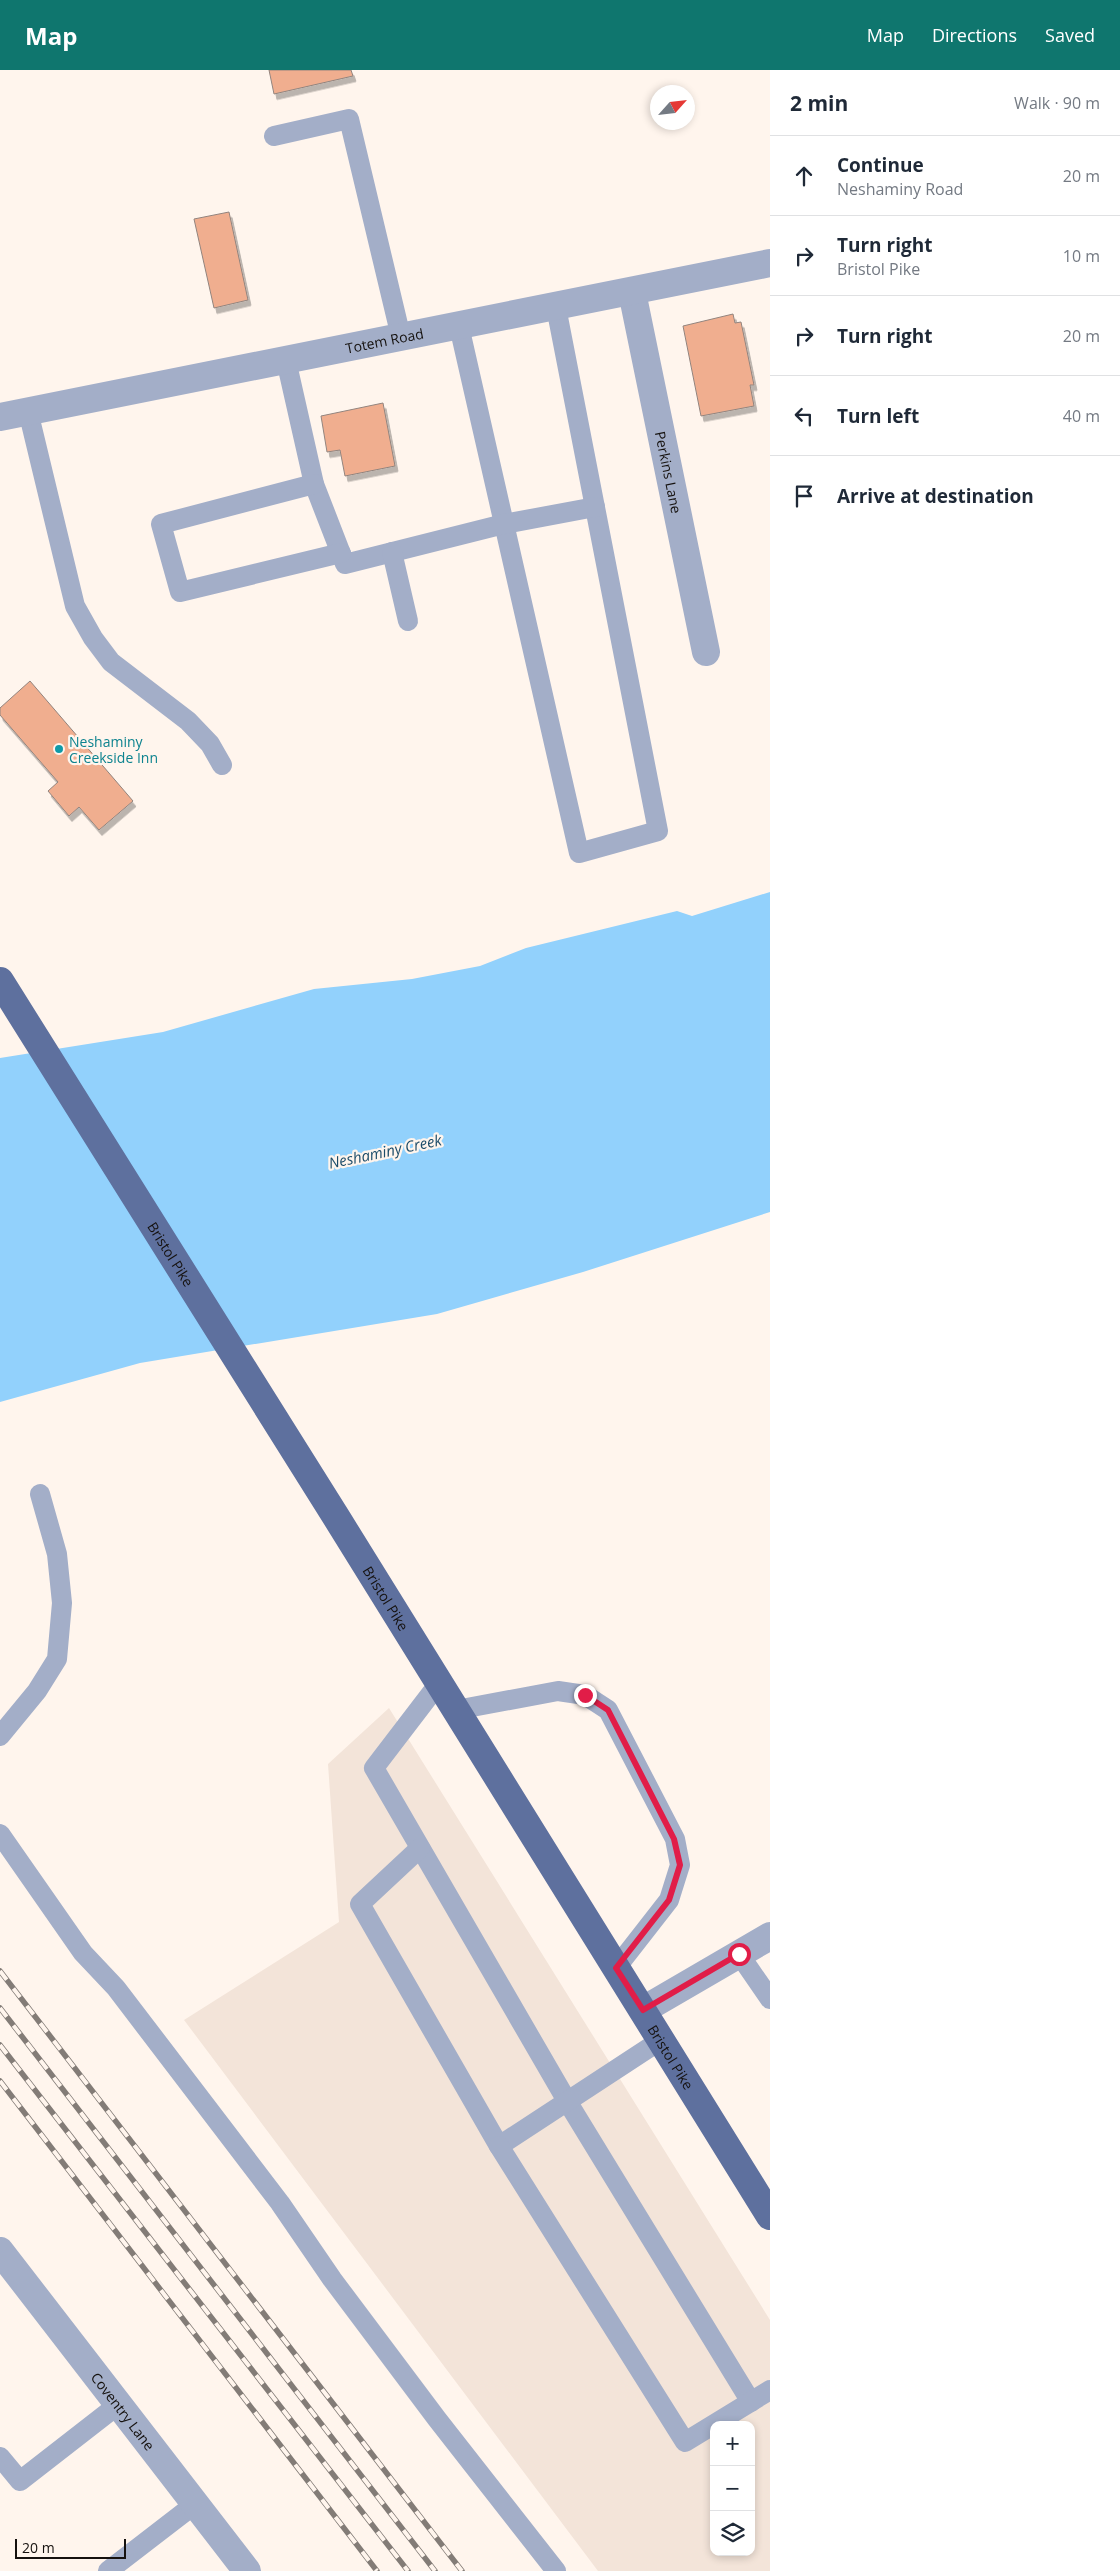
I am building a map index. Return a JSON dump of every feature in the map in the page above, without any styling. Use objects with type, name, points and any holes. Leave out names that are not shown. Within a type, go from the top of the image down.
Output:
[{"type":"main road","name":"Bristol Pike","points":[[0,981],[245,1370],[770,2216]]},
{"type":"street","name":"Totem Road","points":[[0,417],[770,263]]},
{"type":"street","name":"Perkins Lane","points":[[632,292],[706,652]]},
{"type":"street","points":[[643,2010],[770,1936]]},
{"type":"street","name":"Coventry Lane","points":[[0,2251],[247,2571]]},
{"type":"lane","points":[[274,136],[349,119],[401,337]]},
{"type":"lane","points":[[459,326],[579,852],[658,831],[556,307]]},
{"type":"lane","points":[[286,360],[314,484],[345,564],[504,524],[595,507]]},
{"type":"lane","points":[[28,411],[75,606],[93,638],[111,662],[188,721],[210,744],[222,765]]},
{"type":"lane","points":[[314,484],[160,524],[180,592],[340,553]]},
{"type":"lane","points":[[392,552],[408,621]]},
{"type":"lane","points":[[0,1736],[37,1691],[56,1659],[62,1603],[56,1554],[40,1494]]},
{"type":"lane","points":[[439,1683],[374,1768],[568,2101],[751,2402]]},
{"type":"lane","points":[[456,1710],[558,1691],[585,1695],[608,1710],[674,1839],[680,1865],[669,1900],[616,1968]]},
{"type":"lane","points":[[0,1834],[83,1953],[116,1988],[280,2204],[332,2279],[436,2419],[556,2571]]},
{"type":"lane","points":[[420,1848],[360,1904],[499,2146],[685,2442],[770,2390]]},
{"type":"lane","points":[[739,1954],[770,1999]]},
{"type":"lane","points":[[499,2146],[661,2040]]},
{"type":"lane","points":[[0,2456],[20,2481],[119,2404]]},
{"type":"lane","points":[[108,2571],[195,2504]]},
{"type":"shaded area","points":[[389,1708],[770,2320],[770,2571],[598,2571],[184,2020],[339,1922],[328,1764]]},
{"type":"water","name":"Neshaminy Creek","points":[[770,892],[770,1212],[583,1272],[437,1314],[140,1363],[0,1402],[0,1058],[163,1032],[314,989],[412,979],[480,966],[526,948],[677,911],[692,916]]},
{"type":"building","points":[[269,70],[351,70],[353,76],[274,94]]},
{"type":"building","points":[[229,212],[248,300],[214,308],[194,219]]},
{"type":"building","points":[[733,314],[735,323],[741,322],[754,385],[750,385],[754,406],[701,416],[683,326]]},
{"type":"building","points":[[383,403],[395,466],[345,476],[340,450],[327,452],[321,416]]},
{"type":"building","name":"Neshaminy Creekside Inn","points":[[30,681],[133,801],[99,830],[79,807],[69,816],[48,791],[58,782],[0,715],[0,708]]},
{"type":"railway","points":[[0,1971],[462,2571]]},
{"type":"railway","points":[[0,2008],[435,2571]]},
{"type":"railway","points":[[0,2045],[408,2571]]},
{"type":"railway","points":[[0,2081],[377,2571]]},
{"type":"place","name":"Neshaminy Creekside Inn","points":[[59,749]]},
{"type":"route","points":[[585,1695],[608,1710],[674,1839],[680,1865],[669,1900],[616,1968],[643,2010],[739,1954]]}]
